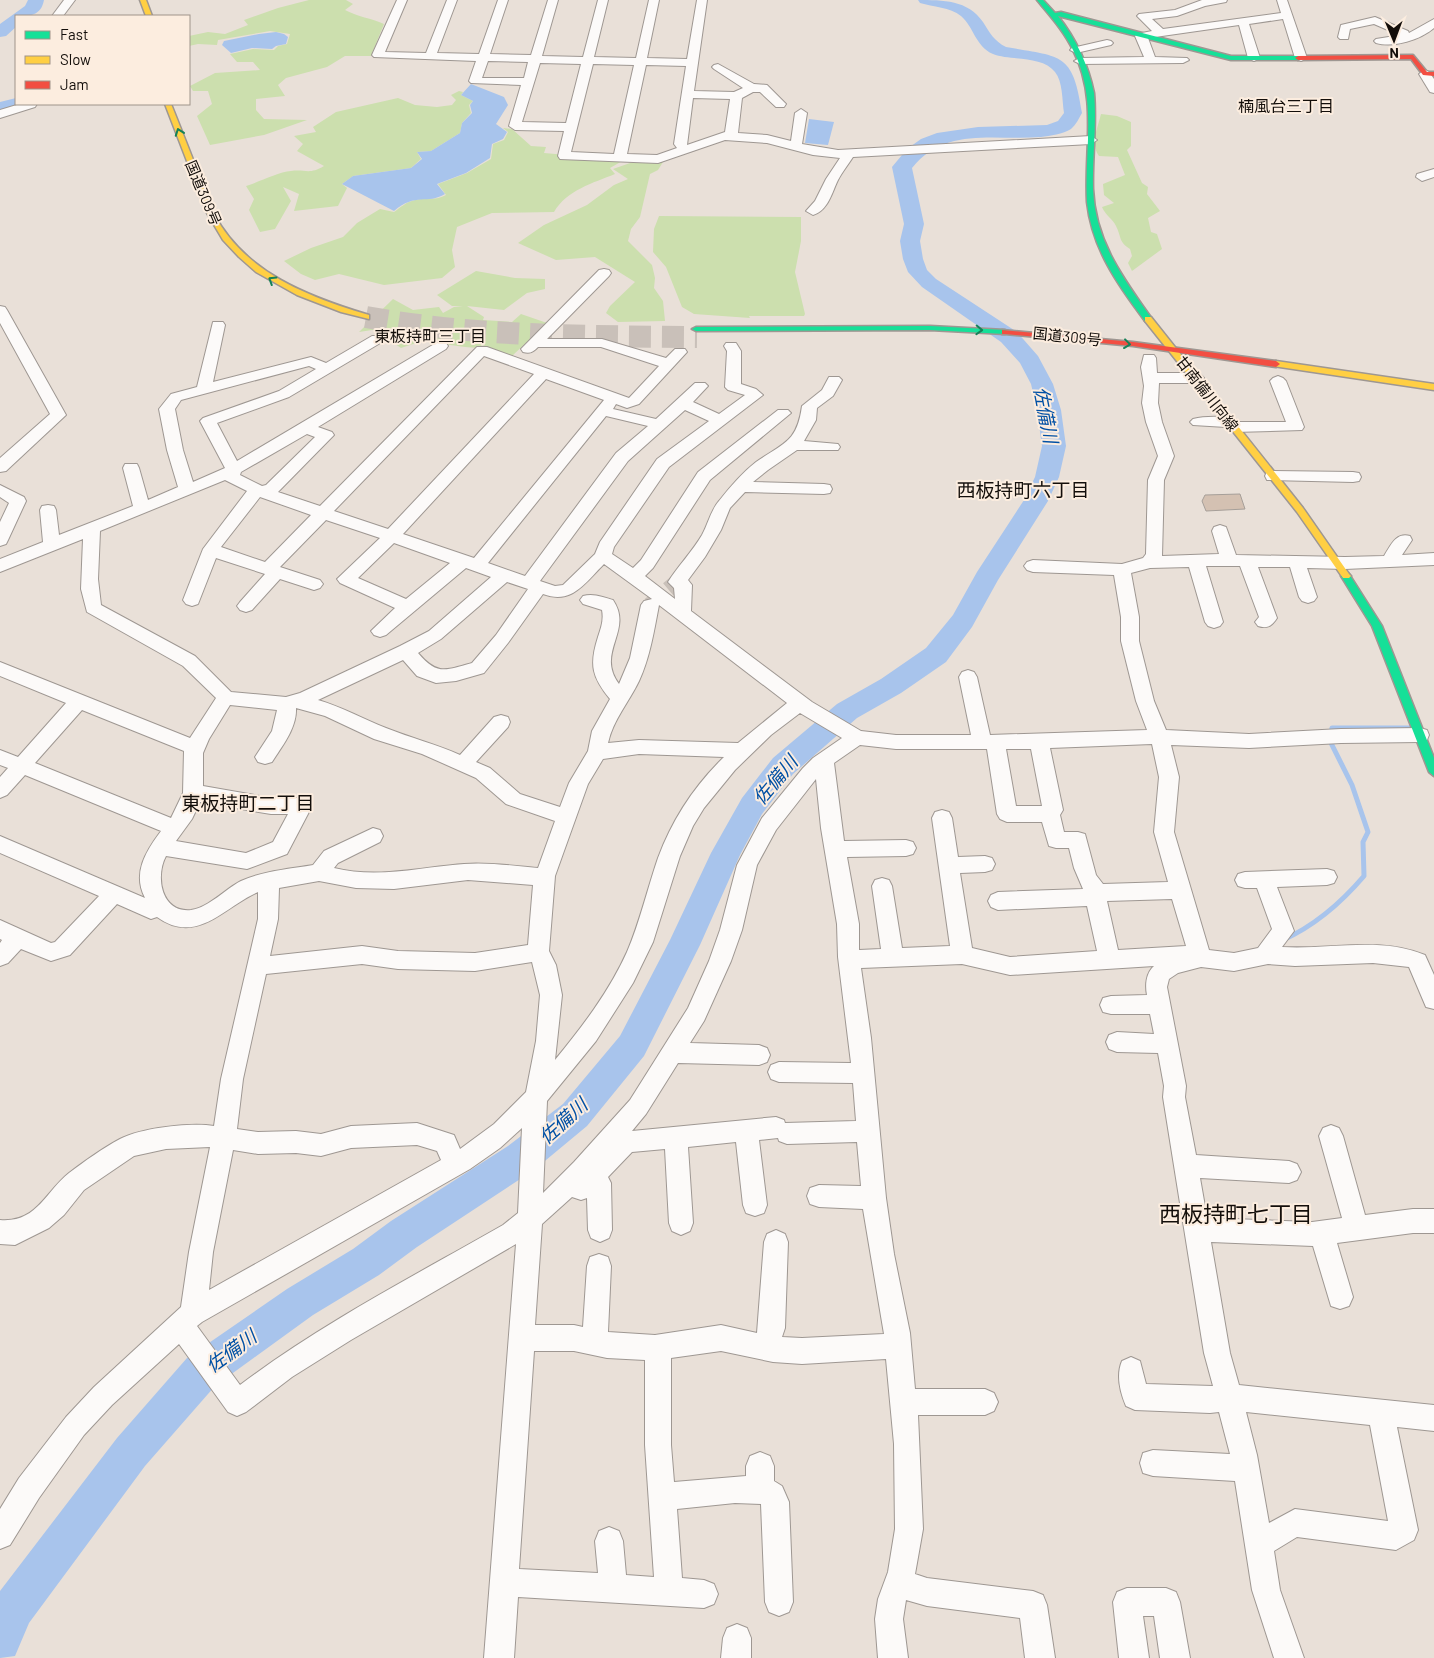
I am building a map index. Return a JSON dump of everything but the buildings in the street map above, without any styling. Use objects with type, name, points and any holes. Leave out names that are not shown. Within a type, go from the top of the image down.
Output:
[{"type":"main road","points":[[143,0],[149,15]]},
{"type":"main road","name":"甘南備川向線","points":[[1040,0],[1054,15],[1078,56],[1091,97],[1090,199],[1094,224],[1102,250],[1113,272],[1128,294],[1273,476],[1338,562],[1377,626],[1427,735],[1434,772]]},
{"type":"main road","points":[[1054,15],[1061,14],[1231,58],[1413,56],[1429,74]]},
{"type":"main road","name":"国道309号","points":[[168,105],[208,208],[220,234],[232,248],[249,264],[285,288],[310,300],[370,314],[316,292],[276,270],[245,244],[226,218]]},
{"type":"main road","name":"国道309号","points":[[1434,388],[1172,350],[1074,343],[943,338],[697,333],[930,328],[1000,331],[1074,343],[1149,358],[1434,396]]},
{"type":"street","points":[[58,15],[70,0]]},
{"type":"street","points":[[402,0],[378,55],[692,63]]},
{"type":"street","points":[[430,56],[452,0]]},
{"type":"street","points":[[503,0],[474,80],[528,82]]},
{"type":"street","points":[[553,0],[515,126],[571,127]]},
{"type":"street","points":[[603,0],[564,156],[658,159],[724,136],[767,139],[823,153],[849,154],[1091,140]]},
{"type":"street","points":[[620,158],[654,0]]},
{"type":"street","points":[[684,150],[680,144],[702,0]]},
{"type":"street","points":[[1160,33],[1143,16],[1177,13],[1202,3],[1222,0]]},
{"type":"street","points":[[1282,0],[1301,58]]},
{"type":"street","points":[[1151,60],[1141,36],[1287,15]]},
{"type":"street","points":[[1344,38],[1345,27],[1375,20],[1404,33],[1398,40]]},
{"type":"street","points":[[1243,21],[1254,58]]},
{"type":"street","points":[[1380,41],[1398,40],[1423,33],[1434,22]]},
{"type":"street","points":[[1398,40],[1409,57]]},
{"type":"street","points":[[1078,56],[1107,43]]},
{"type":"street","points":[[1078,56],[1183,60]]},
{"type":"street","points":[[718,66],[751,88]]},
{"type":"street","points":[[1429,74],[1434,89]]},
{"type":"street","points":[[687,94],[736,96],[751,88],[763,88],[780,104]]},
{"type":"street","points":[[731,136],[736,96]]},
{"type":"street","points":[[0,114],[28,105]]},
{"type":"street","points":[[796,146],[801,113]]},
{"type":"street","points":[[813,210],[821,203],[832,179],[849,154]]},
{"type":"street","points":[[515,362],[604,273]]},
{"type":"street","points":[[0,310],[58,414],[0,467]]},
{"type":"street","points":[[204,390],[218,325]]},
{"type":"street","points":[[234,470],[208,421],[284,394],[325,368],[377,339]]},
{"type":"street","points":[[534,343],[602,343],[668,364]]},
{"type":"street","points":[[0,566],[234,470],[441,346]]},
{"type":"street","points":[[731,346],[734,351],[733,387],[756,395],[760,415]]},
{"type":"street","points":[[246,606],[273,570],[323,512],[482,350],[543,373],[608,404],[659,424]]},
{"type":"street","points":[[380,631],[408,607],[470,563],[608,404],[634,401],[680,352]]},
{"type":"street","points":[[1149,358],[1151,378],[1150,403],[1154,422],[1166,456],[1156,480],[1154,554],[1150,562]]},
{"type":"street","points":[[187,490],[174,450],[166,409],[176,397],[311,361],[325,368]]},
{"type":"street","points":[[408,607],[346,579],[391,536],[543,373]]},
{"type":"street","points":[[1151,378],[1196,378]]},
{"type":"street","points":[[682,613],[683,585],[677,582],[697,556],[713,530],[724,506],[762,466],[793,445],[808,420],[810,406],[831,391],[834,380]]},
{"type":"street","points":[[1198,422],[1296,427],[1278,381]]},
{"type":"street","points":[[406,651],[423,671],[436,676],[456,674],[478,668],[502,639],[534,585],[622,456],[700,386]]},
{"type":"street","points":[[683,403],[721,420]]},
{"type":"street","points":[[234,470],[231,477],[234,480],[261,491],[554,592],[568,590],[602,558],[606,546],[663,463],[721,420],[760,415]]},
{"type":"street","points":[[634,577],[647,564],[704,476],[760,415]]},
{"type":"street","points":[[192,600],[211,550],[254,494],[271,489],[326,435],[306,428]]},
{"type":"street","points":[[793,445],[832,447]]},
{"type":"street","points":[[131,468],[142,509]]},
{"type":"street","points":[[1273,476],[1353,477]]},
{"type":"street","points":[[741,486],[824,490]]},
{"type":"street","points":[[0,490],[18,501],[0,540]]},
{"type":"street","points":[[48,510],[52,546]]},
{"type":"street","points":[[92,529],[89,561],[90,599],[93,608],[189,661],[222,692],[225,698]]},
{"type":"street","points":[[1220,531],[1229,560]]},
{"type":"street","points":[[1390,560],[1404,540]]},
{"type":"street","points":[[211,550],[314,584]]},
{"type":"street","points":[[602,558],[606,558],[634,577],[803,705],[854,737],[896,742],[1039,742],[1159,738],[1249,741],[1341,736],[1427,735]]},
{"type":"street","points":[[1033,566],[1122,570],[1150,562],[1247,560],[1338,562],[1434,559]]},
{"type":"street","points":[[1247,560],[1268,618],[1264,622]]},
{"type":"street","points":[[1196,561],[1214,622]]},
{"type":"street","points":[[1296,561],[1308,597]]},
{"type":"street","points":[[1122,570],[1130,617],[1130,641],[1145,702],[1165,754],[1169,777],[1164,832],[1201,956]]},
{"type":"street","points":[[291,702],[306,698],[406,651],[435,635],[504,575]]},
{"type":"street","points":[[589,600],[607,604],[613,613],[613,620],[604,644],[602,669],[620,699]]},
{"type":"street","points":[[499,1658],[537,1093],[548,1041],[551,995],[545,965],[538,952],[545,877],[579,783],[597,752],[601,731],[629,682],[639,658],[650,606]]},
{"type":"street","points":[[0,670],[196,748]]},
{"type":"street","points":[[968,677],[1007,814],[1050,814]]},
{"type":"street","points":[[225,698],[291,702],[332,711],[381,734],[429,749],[483,772],[513,799],[566,816]]},
{"type":"street","points":[[225,698],[193,752],[192,770],[194,787],[191,800],[174,828],[156,852],[148,877],[154,898],[165,912],[178,918],[192,918],[231,899],[249,887],[319,873],[339,878],[402,880],[477,872],[545,877]]},
{"type":"street","points":[[0,790],[79,701]]},
{"type":"street","points":[[265,757],[283,725],[291,702]]},
{"type":"street","points":[[0,1535],[28,1488],[75,1426],[103,1396],[186,1319],[387,1205],[483,1147],[509,1124],[563,1068],[625,978],[645,934],[667,862],[679,834],[696,805],[742,750],[770,726],[803,705]]},
{"type":"street","points":[[463,764],[501,722]]},
{"type":"street","points":[[268,882],[268,919],[232,1079],[224,1138],[186,1319],[237,1402],[283,1368],[419,1285],[512,1232],[555,1198],[638,1107],[696,1014],[720,961],[731,930],[747,865],[769,824],[784,804],[799,790],[810,773],[854,737]]},
{"type":"street","points":[[1039,742],[1053,810],[1050,814],[1056,840],[1078,840],[1085,875],[1096,893],[1109,960]]},
{"type":"street","points":[[597,752],[648,747],[742,750]]},
{"type":"street","points":[[0,756],[174,828]]},
{"type":"street","points":[[824,761],[831,828],[848,924],[874,1198],[898,1346],[907,1444],[909,1529],[902,1572],[892,1599],[889,1619],[893,1658]]},
{"type":"street","points":[[160,847],[247,861],[280,848],[300,810],[297,806],[271,806],[204,794],[192,794]]},
{"type":"street","points":[[942,818],[962,955]]},
{"type":"street","points":[[319,873],[331,857],[373,836]]},
{"type":"street","points":[[836,849],[906,848]]},
{"type":"street","points":[[3,850],[151,910],[161,907]]},
{"type":"street","points":[[949,865],[985,864]]},
{"type":"street","points":[[1266,955],[1269,947],[1283,932],[1254,880],[1327,877]]},
{"type":"street","points":[[882,886],[893,958]]},
{"type":"street","points":[[998,901],[1092,897],[1096,893],[1180,890]]},
{"type":"street","points":[[0,957],[9,933],[43,950],[51,952],[62,949],[114,894]]},
{"type":"street","points":[[258,966],[362,955],[398,960],[475,962],[504,959],[538,952]]},
{"type":"street","points":[[850,956],[861,959],[962,955],[1010,966],[1201,956],[1234,962],[1266,955],[1295,957],[1373,954],[1410,958],[1417,961],[1434,1000]]},
{"type":"street","points":[[1201,956],[1172,966],[1159,974],[1156,988],[1167,1044],[1217,1353],[1246,1468],[1266,1590],[1289,1658]]},
{"type":"street","points":[[1111,1005],[1160,1004]]},
{"type":"street","points":[[1117,1042],[1167,1044]]},
{"type":"street","points":[[672,1053],[759,1055]]},
{"type":"street","points":[[779,1072],[863,1073]]},
{"type":"street","points":[[387,1205],[395,1189],[451,1156],[490,1130],[505,1110],[537,1093]]},
{"type":"street","points":[[529,1218],[540,1225],[593,1177],[626,1142],[746,1131],[868,1131]]},
{"type":"street","points":[[746,1131],[755,1205]]},
{"type":"street","points":[[0,1232],[15,1233],[40,1220],[55,1207],[76,1182],[129,1146],[180,1137],[204,1135],[258,1143],[296,1142],[321,1145],[351,1137],[417,1134],[446,1143],[451,1156]]},
{"type":"street","points":[[1331,1136],[1357,1229]]},
{"type":"street","points":[[676,1138],[682,1223]]},
{"type":"street","points":[[1186,1166],[1289,1172]]},
{"type":"street","points":[[593,1177],[599,1183],[600,1230]]},
{"type":"street","points":[[819,1196],[874,1198]]},
{"type":"street","points":[[1197,1233],[1205,1230],[1322,1233],[1413,1221],[1434,1221]]},
{"type":"street","points":[[1322,1233],[1340,1297]]},
{"type":"street","points":[[766,1348],[772,1328],[776,1242]]},
{"type":"street","points":[[595,1342],[599,1266]]},
{"type":"street","points":[[521,1338],[574,1338],[658,1348],[721,1338],[766,1348],[802,1351],[898,1346]]},
{"type":"street","points":[[658,1348],[658,1445],[669,1592]]},
{"type":"street","points":[[1131,1370],[1135,1397],[1210,1400],[1228,1397],[1434,1418]]},
{"type":"street","points":[[903,1402],[986,1402]]},
{"type":"street","points":[[1259,1544],[1295,1523],[1396,1536],[1404,1530],[1381,1412]]},
{"type":"street","points":[[1153,1463],[1246,1468]]},
{"type":"street","points":[[662,1497],[760,1478],[774,1499],[779,1602]]},
{"type":"street","points":[[609,1541],[613,1589]]},
{"type":"street","points":[[504,1582],[704,1594]]},
{"type":"street","points":[[898,1583],[928,1592],[1033,1605],[1040,1658]]},
{"type":"street","points":[[1134,1658],[1127,1602],[1166,1602],[1175,1658]]},
{"type":"green space","points":[[309,0],[346,0],[353,4],[345,10],[384,24],[371,56],[345,56],[327,67],[286,78],[278,85],[285,96],[256,99],[256,110],[264,119],[307,120],[264,135],[210,145],[197,116],[212,104],[208,91],[193,91],[190,86],[215,73],[260,70],[253,62],[237,62],[230,54],[253,49],[274,50],[278,46],[287,44],[290,34],[270,31],[218,40],[217,45],[198,44],[190,46],[190,36],[208,32],[225,34],[248,25],[244,20]]},
{"type":"green space","points":[[459,91],[463,92],[461,95],[473,101],[469,105],[471,113],[462,123],[460,133],[431,151],[417,152],[421,159],[411,168],[353,176],[342,184],[347,188],[338,206],[294,211],[299,194],[283,187],[291,201],[275,229],[260,232],[249,210],[254,199],[246,186],[274,175],[286,172],[311,171],[324,166],[297,151],[303,144],[294,136],[316,132],[313,127],[336,112],[398,98],[415,105],[437,107],[452,105],[456,100],[451,95]]},
{"type":"green space","points":[[1101,114],[1117,116],[1131,122],[1131,146],[1127,150],[1142,183],[1148,187],[1147,194],[1160,211],[1148,218],[1151,232],[1157,234],[1162,249],[1132,271],[1128,263],[1132,256],[1130,249],[1122,241],[1115,224],[1102,207],[1114,203],[1104,195],[1103,184],[1125,175],[1118,157],[1099,156],[1096,151],[1095,141]]},
{"type":"green space","points":[[503,128],[512,129],[531,146],[546,147],[544,153],[624,160],[610,168],[615,174],[589,184],[573,193],[559,204],[554,212],[492,213],[457,227],[452,250],[455,267],[442,278],[384,285],[339,274],[315,280],[301,274],[284,261],[311,248],[343,237],[357,223],[380,209],[394,212],[412,201],[438,198],[446,195],[438,184],[467,173],[491,159],[493,144],[504,140],[508,132]]},
{"type":"green space","points":[[633,162],[663,162],[658,170],[650,174],[640,217],[631,229],[628,241],[652,265],[655,278],[654,288],[663,301],[665,321],[618,322],[606,313],[610,306],[635,282],[595,257],[556,260],[518,243],[544,225],[587,205],[614,185],[628,179],[613,169]]},
{"type":"green space","points":[[659,216],[801,217],[801,241],[795,272],[804,316],[749,316],[750,318],[694,314],[682,307],[666,267],[653,252],[654,229]]},
{"type":"green space","points":[[476,271],[515,278],[545,279],[545,289],[527,293],[504,310],[467,306],[484,317],[483,320],[512,322],[521,314],[547,323],[512,356],[482,345],[478,348],[422,341],[401,348],[385,337],[385,332],[372,330],[359,332],[393,299],[413,310],[439,307],[443,313],[454,307],[463,306],[452,306],[437,295]]},
{"type":"water","points":[[276,32],[288,37],[286,44],[272,49],[252,48],[231,53],[222,45],[224,41]]},
{"type":"water","points":[[471,84],[504,97],[508,105],[496,124],[507,132],[503,139],[492,144],[490,158],[466,173],[437,184],[445,194],[433,199],[409,202],[394,211],[342,184],[353,176],[411,168],[422,159],[417,152],[431,151],[460,133],[462,123],[472,113],[470,105],[473,101],[461,95]]},
{"type":"water","points":[[809,119],[834,122],[828,145],[805,143]]},
{"type":"waterway","points":[[23,15],[33,8],[36,0]]},
{"type":"waterway","name":"佐備川","points":[[0,1641],[14,1608],[131,1452],[201,1372],[300,1302],[366,1262],[404,1234],[521,1158],[575,1115],[632,1046],[684,945],[726,853],[752,806],[783,766],[847,711],[891,686],[936,655],[963,620],[986,578],[1036,501],[1047,477],[1054,446],[1049,410],[1042,384],[1030,361],[1009,337],[929,283],[918,272],[913,259],[910,241],[914,224],[902,167],[914,153],[928,143],[943,137],[978,132],[1030,132],[1052,130],[1060,127],[1066,123],[1073,113],[1071,96],[1065,74],[1057,64],[1042,58],[1008,53],[994,48],[984,38],[971,17],[962,9],[926,0]]},
{"type":"waterway","points":[[0,32],[15,20]]},
{"type":"waterway","points":[[0,108],[15,103]]},
{"type":"waterway","points":[[1283,940],[1317,920],[1346,895],[1364,876],[1363,842],[1368,832],[1352,785],[1330,741],[1332,728],[1411,728]]},
{"type":"tunnel","points":[[366,317],[407,324],[490,332],[572,336],[697,337]]},
{"type":"tunnel","points":[[650,605],[677,582]]},
{"type":"traffic: fast","points":[[1040,0],[1060,23],[1076,49],[1088,78],[1092,108],[1089,188],[1096,230],[1114,270],[1148,319]]},
{"type":"traffic: fast","points":[[1054,15],[1061,14],[1231,58],[1298,58]]},
{"type":"traffic: fast","points":[[696,329],[930,328],[1005,332]]},
{"type":"traffic: fast","points":[[1346,576],[1377,626],[1434,772]]},
{"type":"traffic: slow","points":[[143,0],[149,15]]},
{"type":"traffic: slow","points":[[168,105],[204,199],[226,238],[259,270],[279,282],[321,302],[366,317]]},
{"type":"traffic: slow","points":[[1148,319],[1300,510],[1346,576]]},
{"type":"traffic: slow","points":[[1276,364],[1434,387]]},
{"type":"traffic: jam","points":[[1298,58],[1413,57],[1425,74],[1434,74]]},
{"type":"traffic: jam","points":[[1005,332],[1133,344],[1276,364]]},
{"type":"district","name":"楠風台三丁目","points":[[1286,106]]},
{"type":"district","name":"東板持町三丁目","points":[[430,336]]},
{"type":"district","name":"西板持町六丁目","points":[[1023,490]]},
{"type":"district","name":"東板持町二丁目","points":[[248,803]]},
{"type":"district","name":"西板持町七丁目","points":[[1236,1214]]}]
